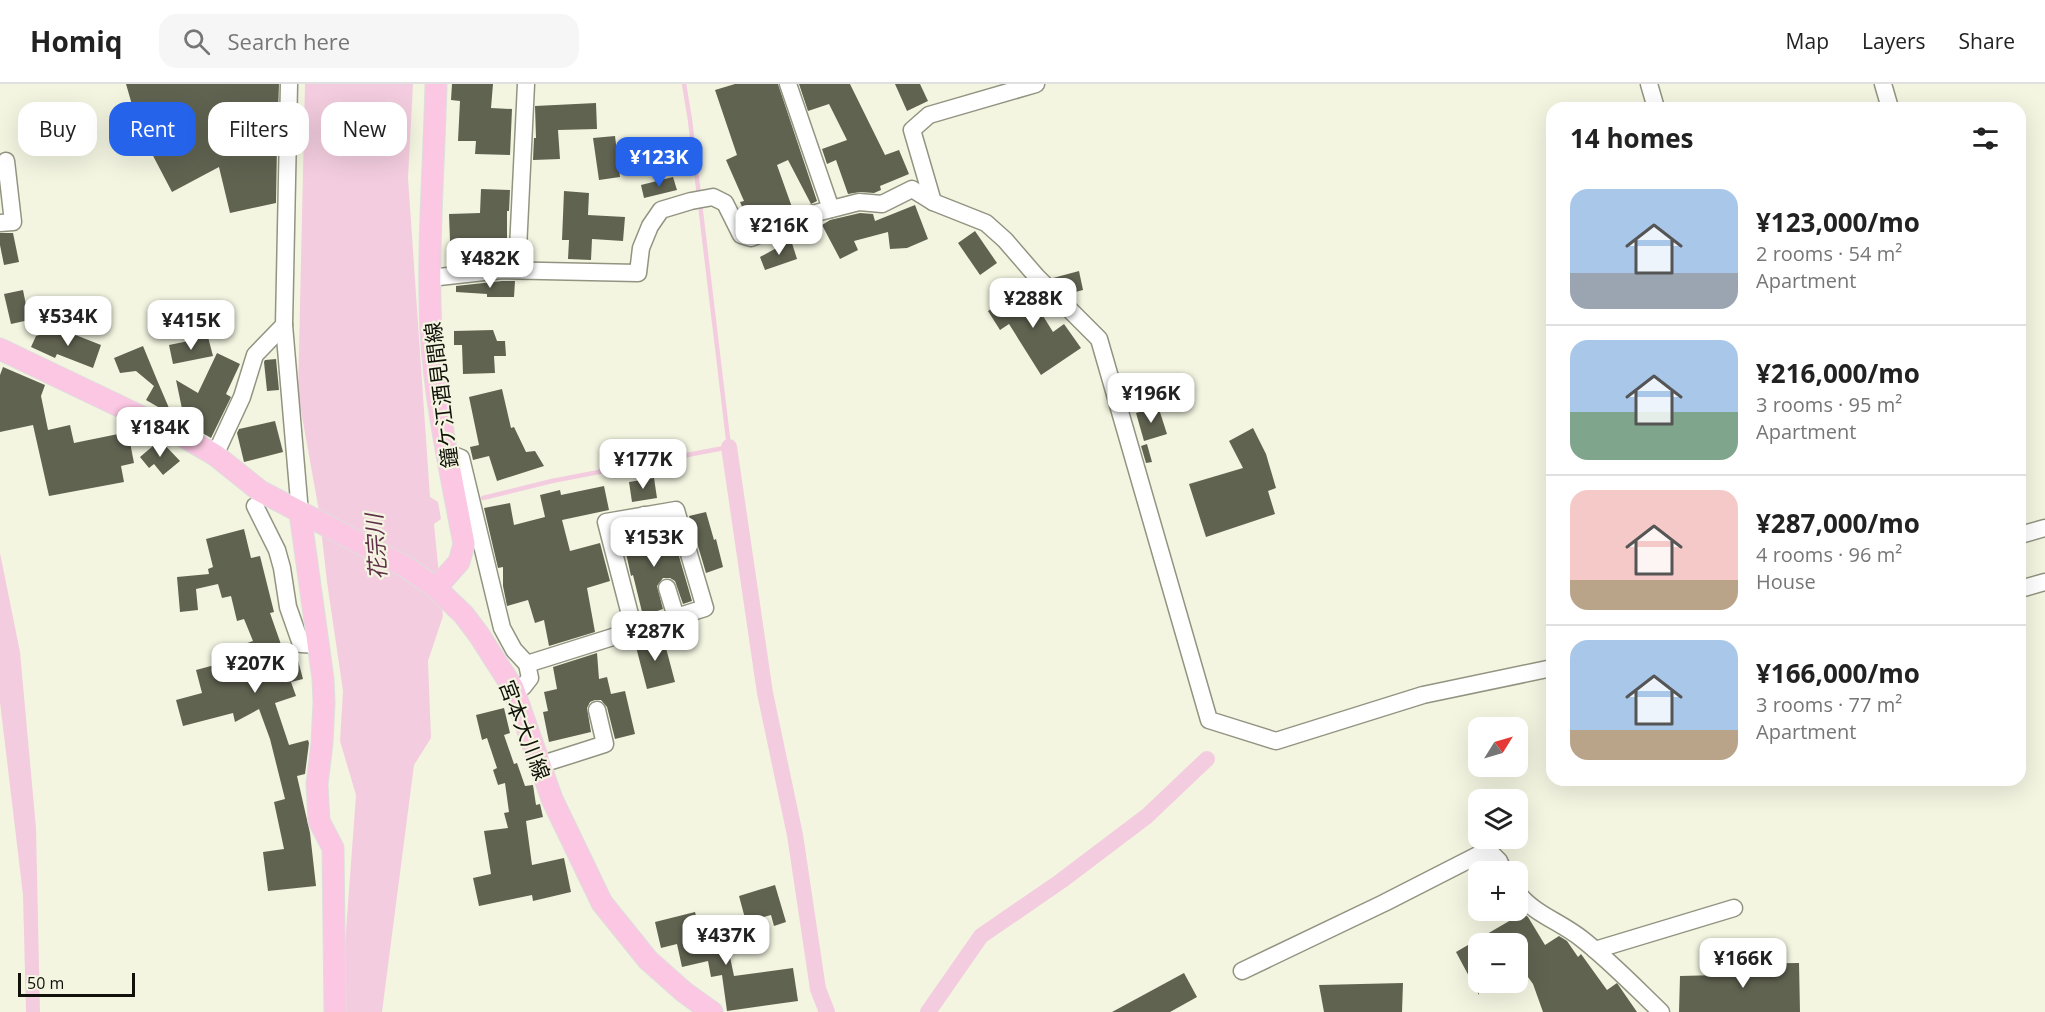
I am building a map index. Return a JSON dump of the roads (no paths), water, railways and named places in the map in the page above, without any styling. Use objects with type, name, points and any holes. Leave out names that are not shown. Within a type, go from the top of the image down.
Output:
[{"type":"main road","name":"鐘ケ江酒見間線","points":[[436,84],[430,278],[431,333],[438,403],[464,544],[459,562],[443,589]]},
{"type":"main road","name":"宮本大川線","points":[[0,349],[186,438],[215,455],[260,490],[443,589],[479,635],[513,688],[552,799],[602,903],[648,960],[684,992],[712,1012]]},
{"type":"main road","points":[[306,515],[324,702],[322,743],[316,784],[319,821],[333,848],[335,1012]]},
{"type":"street","points":[[289,84],[284,325],[306,515]]},
{"type":"street","points":[[517,270],[526,84]]},
{"type":"street","points":[[788,84],[831,209]]},
{"type":"street","points":[[933,202],[912,130],[928,115],[1036,84]]},
{"type":"street","points":[[1649,84],[1654,102]]},
{"type":"street","points":[[1884,84],[1888,102]]},
{"type":"street","points":[[0,223],[13,222],[6,161]]},
{"type":"street","points":[[430,278],[502,270],[638,273],[641,248],[650,226],[661,210],[712,197],[725,203],[741,235],[751,238],[831,209],[859,202],[882,204],[912,189],[933,202],[986,223],[1099,339],[1209,720],[1276,741],[1423,695],[1546,669]]},
{"type":"street","points":[[215,455],[242,397],[255,355],[284,325]]},
{"type":"street","points":[[446,452],[461,458],[502,628],[514,650],[527,664],[530,678],[523,687],[513,688]]},
{"type":"street","points":[[255,506],[277,550],[288,607],[301,644],[319,645]]},
{"type":"street","points":[[527,664],[705,608],[676,510],[606,522],[634,630]]},
{"type":"street","points":[[644,515],[652,542]]},
{"type":"street","points":[[2026,533],[2045,528]]},
{"type":"street","points":[[2026,587],[2045,582]]},
{"type":"street","points":[[667,588],[676,617]]},
{"type":"street","points":[[539,765],[604,744],[597,710]]},
{"type":"street","points":[[1242,971],[1480,855],[1493,855],[1499,861]]},
{"type":"street","points":[[1528,904],[1580,937],[1661,1012]]},
{"type":"street","points":[[1595,950],[1734,908]]},
{"type":"water","name":"花宗川","points":[[305,84],[413,84],[408,178],[430,497],[438,502],[441,519],[434,524],[443,616],[428,661],[431,738],[414,765],[382,1012],[340,1012],[356,795],[340,741],[343,691],[319,511],[298,394],[303,156],[309,156],[309,102],[305,102]]},
{"type":"water","points":[[0,553],[20,652],[36,828],[40,1012],[26,1012],[23,895],[0,702]]},
{"type":"waterway","points":[[483,498],[552,481],[729,447],[684,84]]},
{"type":"waterway","points":[[729,447],[765,693],[795,835],[818,989],[827,1012]]},
{"type":"waterway","points":[[928,1012],[981,936],[1061,881],[1147,816],[1207,759]]}]
